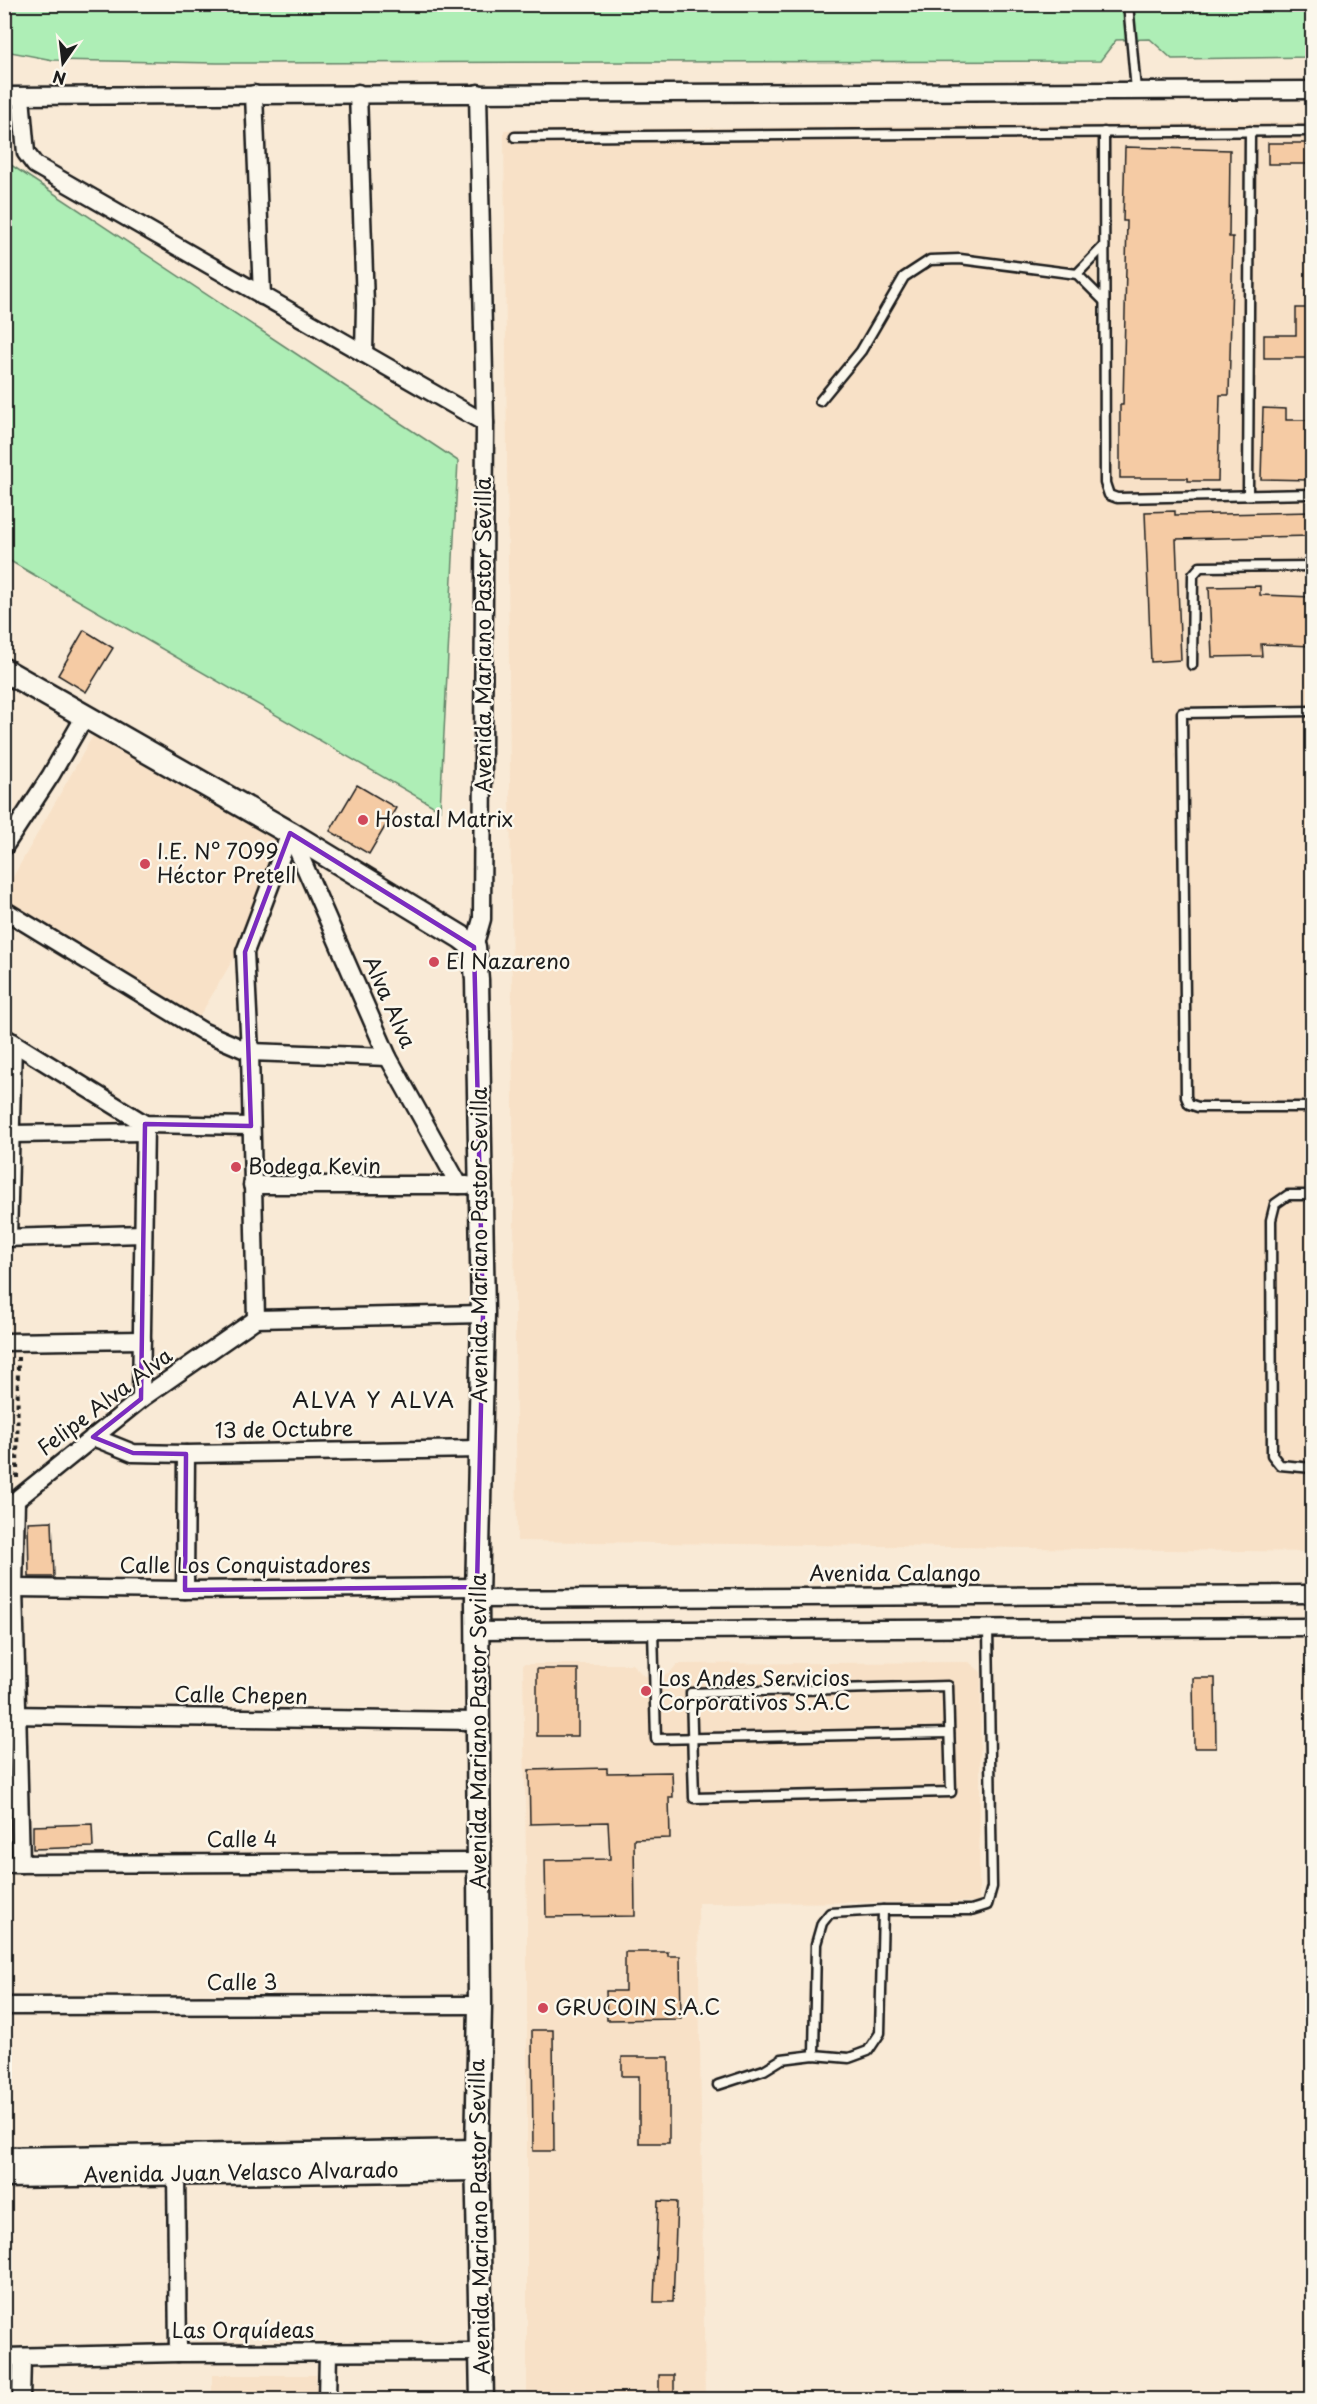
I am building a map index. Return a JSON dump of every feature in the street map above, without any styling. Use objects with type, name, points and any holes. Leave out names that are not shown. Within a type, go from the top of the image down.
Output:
[{"type":"street","points":[[485,423],[35,165],[26,153],[13,96],[1312,90]]},
{"type":"street","points":[[358,93],[365,305],[364,354]]},
{"type":"street","name":"Avenida Mariano Pastor Sevilla","points":[[478,93],[485,423],[482,919],[474,947],[477,980],[470,1184],[483,1314],[477,1593],[480,1862],[477,2160],[482,2400]]},
{"type":"street","points":[[254,94],[262,296]]},
{"type":"street","points":[[4,670],[290,833],[474,947]]},
{"type":"street","points":[[5,844],[51,775],[85,716]]},
{"type":"street","points":[[290,833],[245,952],[250,1052],[256,1319],[483,1314]]},
{"type":"street","name":"Alva Alva","points":[[290,833],[388,1057],[470,1184]]},
{"type":"street","points":[[4,910],[204,1032],[250,1052],[388,1057]]},
{"type":"street","points":[[9,1040],[145,1128]]},
{"type":"street","points":[[9,1040],[11,1134],[6,1238],[143,1234]]},
{"type":"street","points":[[11,1134],[252,1126]]},
{"type":"street","points":[[141,1399],[145,1128]]},
{"type":"street","points":[[252,1185],[470,1184]]},
{"type":"street","name":"Felipe Alva Alva","points":[[16,1500],[141,1399],[256,1319]]},
{"type":"street","points":[[11,1342],[142,1340]]},
{"type":"street","name":"13 de Octubre","points":[[93,1437],[133,1453],[480,1449]]},
{"type":"street","points":[[185,1590],[186,1454]]},
{"type":"street","points":[[13,1864],[11,1715],[16,1500]]},
{"type":"street","name":"Calle Los Conquistadores","points":[[14,1588],[477,1593]]},
{"type":"street","name":"Avenida Calango","points":[[477,1593],[1312,1593]]},
{"type":"street","points":[[477,1631],[1312,1627]]},
{"type":"street","name":"Calle Chepen","points":[[11,1715],[478,1721]]},
{"type":"street","name":"Calle 4","points":[[13,1864],[480,1862]]},
{"type":"street","name":"Calle 3","points":[[4,2006],[480,2005]]},
{"type":"street","name":"Avenida Juan Velasco Alvarado","points":[[4,2159],[477,2160]]},
{"type":"street","name":"Avenida Juan Velasco Alvarado","points":[[4,2176],[176,2173],[477,2160]]},
{"type":"street","points":[[176,2173],[178,2353]]},
{"type":"street","name":"Las Orquídeas","points":[[4,2357],[178,2353],[482,2352]]},
{"type":"street","points":[[327,2400],[328,2353]]},
{"type":"street","points":[[21,2400],[22,2357]]},
{"type":"lane","points":[[93,4],[141,4]]},
{"type":"lane","points":[[1128,4],[1136,90]]},
{"type":"lane","points":[[1248,494],[1250,131]]},
{"type":"lane","points":[[515,137],[1312,131]]},
{"type":"lane","points":[[1104,132],[1105,483],[1109,495],[1117,498],[1312,494]]},
{"type":"lane","points":[[1077,274],[1104,246]]},
{"type":"lane","points":[[820,401],[861,351],[904,277],[930,260],[960,259],[1077,274],[1104,301]]},
{"type":"lane","points":[[1192,665],[1193,575],[1196,569],[1200,567],[1312,566]]},
{"type":"lane","points":[[1312,711],[1182,713],[1186,1097],[1189,1104],[1198,1107],[1312,1107]]},
{"type":"lane","points":[[1312,1195],[1288,1195],[1275,1204],[1271,1220],[1272,1455],[1280,1465],[1312,1468]]},
{"type":"lane","points":[[814,2055],[816,1944],[822,1923],[830,1913],[883,1910],[971,1910],[987,1905],[992,1887],[988,1629]]},
{"type":"lane","points":[[653,1630],[656,1739],[950,1733]]},
{"type":"lane","points":[[948,1686],[951,1792],[694,1798],[692,1739],[691,1693],[948,1686]]},
{"type":"lane","points":[[718,2085],[755,2073],[782,2059],[814,2055],[849,2058],[868,2050],[880,2033],[883,1910]]},
{"type":"path","points":[[11,1342],[16,1500]]},
{"type":"highlighted area","points":[[290,833],[474,947],[483,1314],[477,1587],[185,1590],[186,1454],[133,1453],[93,1437],[141,1399],[145,1124],[251,1126],[245,952]]},
{"type":"shaded area","points":[[1312,122],[1312,1552],[517,1541],[504,130]]},
{"type":"shaded area","name":"I.E. N° 7099 Héctor Pretell","points":[[95,732],[280,837],[235,956],[198,1019],[5,903],[5,891]]},
{"type":"shaded area","points":[[969,1662],[981,1672],[979,1902],[698,1903],[705,2399],[527,2399],[527,1922],[523,1664],[632,1664],[644,1676],[669,1674],[677,1664]]},
{"type":"shaded area","points":[[212,2375],[316,2375],[317,2399],[212,2399]]},
{"type":"green space","points":[[1312,4],[1312,57],[1172,59],[1150,39],[1116,40],[1100,61],[217,63],[53,60],[5,51],[4,5]]},
{"type":"green space","points":[[5,161],[458,461],[440,810],[5,558]]},
{"type":"building","points":[[1268,143],[1312,143],[1312,164],[1268,164]]},
{"type":"building","points":[[1125,147],[1230,150],[1229,237],[1233,237],[1229,395],[1220,395],[1218,481],[1188,481],[1188,478],[1120,478],[1120,405],[1123,405],[1127,221],[1123,221]]},
{"type":"building","points":[[1296,308],[1312,308],[1312,358],[1264,358],[1264,335],[1296,335]]},
{"type":"building","points":[[1263,408],[1286,409],[1286,420],[1312,420],[1312,480],[1261,479]]},
{"type":"building","points":[[1175,511],[1175,515],[1312,512],[1312,536],[1176,539],[1181,660],[1151,662],[1145,512]]},
{"type":"building","points":[[1260,586],[1260,595],[1312,597],[1312,646],[1261,644],[1262,656],[1212,657],[1209,587]]},
{"type":"building","points":[[84,630],[113,648],[86,692],[58,675]]},
{"type":"building","name":"Hostal Matrix","points":[[357,785],[396,808],[369,854],[330,831]]},
{"type":"building","points":[[52,1521],[54,1577],[29,1577],[28,1522]]},
{"type":"building","points":[[537,1669],[578,1669],[578,1736],[537,1736]]},
{"type":"building","points":[[1193,1678],[1215,1678],[1216,1748],[1194,1748]]},
{"type":"building","points":[[607,1768],[607,1773],[672,1772],[673,1797],[669,1797],[670,1838],[634,1839],[635,1916],[546,1917],[545,1860],[610,1859],[608,1822],[530,1824],[529,1770]]},
{"type":"building","points":[[92,1824],[93,1847],[33,1849],[33,1826]]},
{"type":"building","points":[[625,1952],[668,1952],[668,1956],[680,1956],[681,2019],[607,2020],[606,1991],[625,1991]]},
{"type":"building","points":[[532,2030],[553,2030],[554,2151],[533,2151]]},
{"type":"building","points":[[622,2057],[669,2057],[669,2143],[639,2143],[639,2076],[622,2076]]},
{"type":"building","points":[[658,2201],[677,2202],[673,2302],[654,2302]]},
{"type":"building","points":[[659,2375],[674,2375],[674,2400],[659,2400]]},
{"type":"place","name":"Hostal Matrix","points":[[363,820]]},
{"type":"place","name":"I.E. N° 7099 Héctor Pretell","points":[[145,864]]},
{"type":"place","name":"El Nazareno","points":[[434,962]]},
{"type":"place","name":"Bodega Kevin","points":[[236,1167]]},
{"type":"place","name":"Los Andes Servicios Corporativos S.A.C","points":[[646,1691]]},
{"type":"place","name":"GRUCOIN S.A.C","points":[[543,2008]]},
{"type":"district","name":"ALVA Y ALVA","points":[[374,1400]]}]
